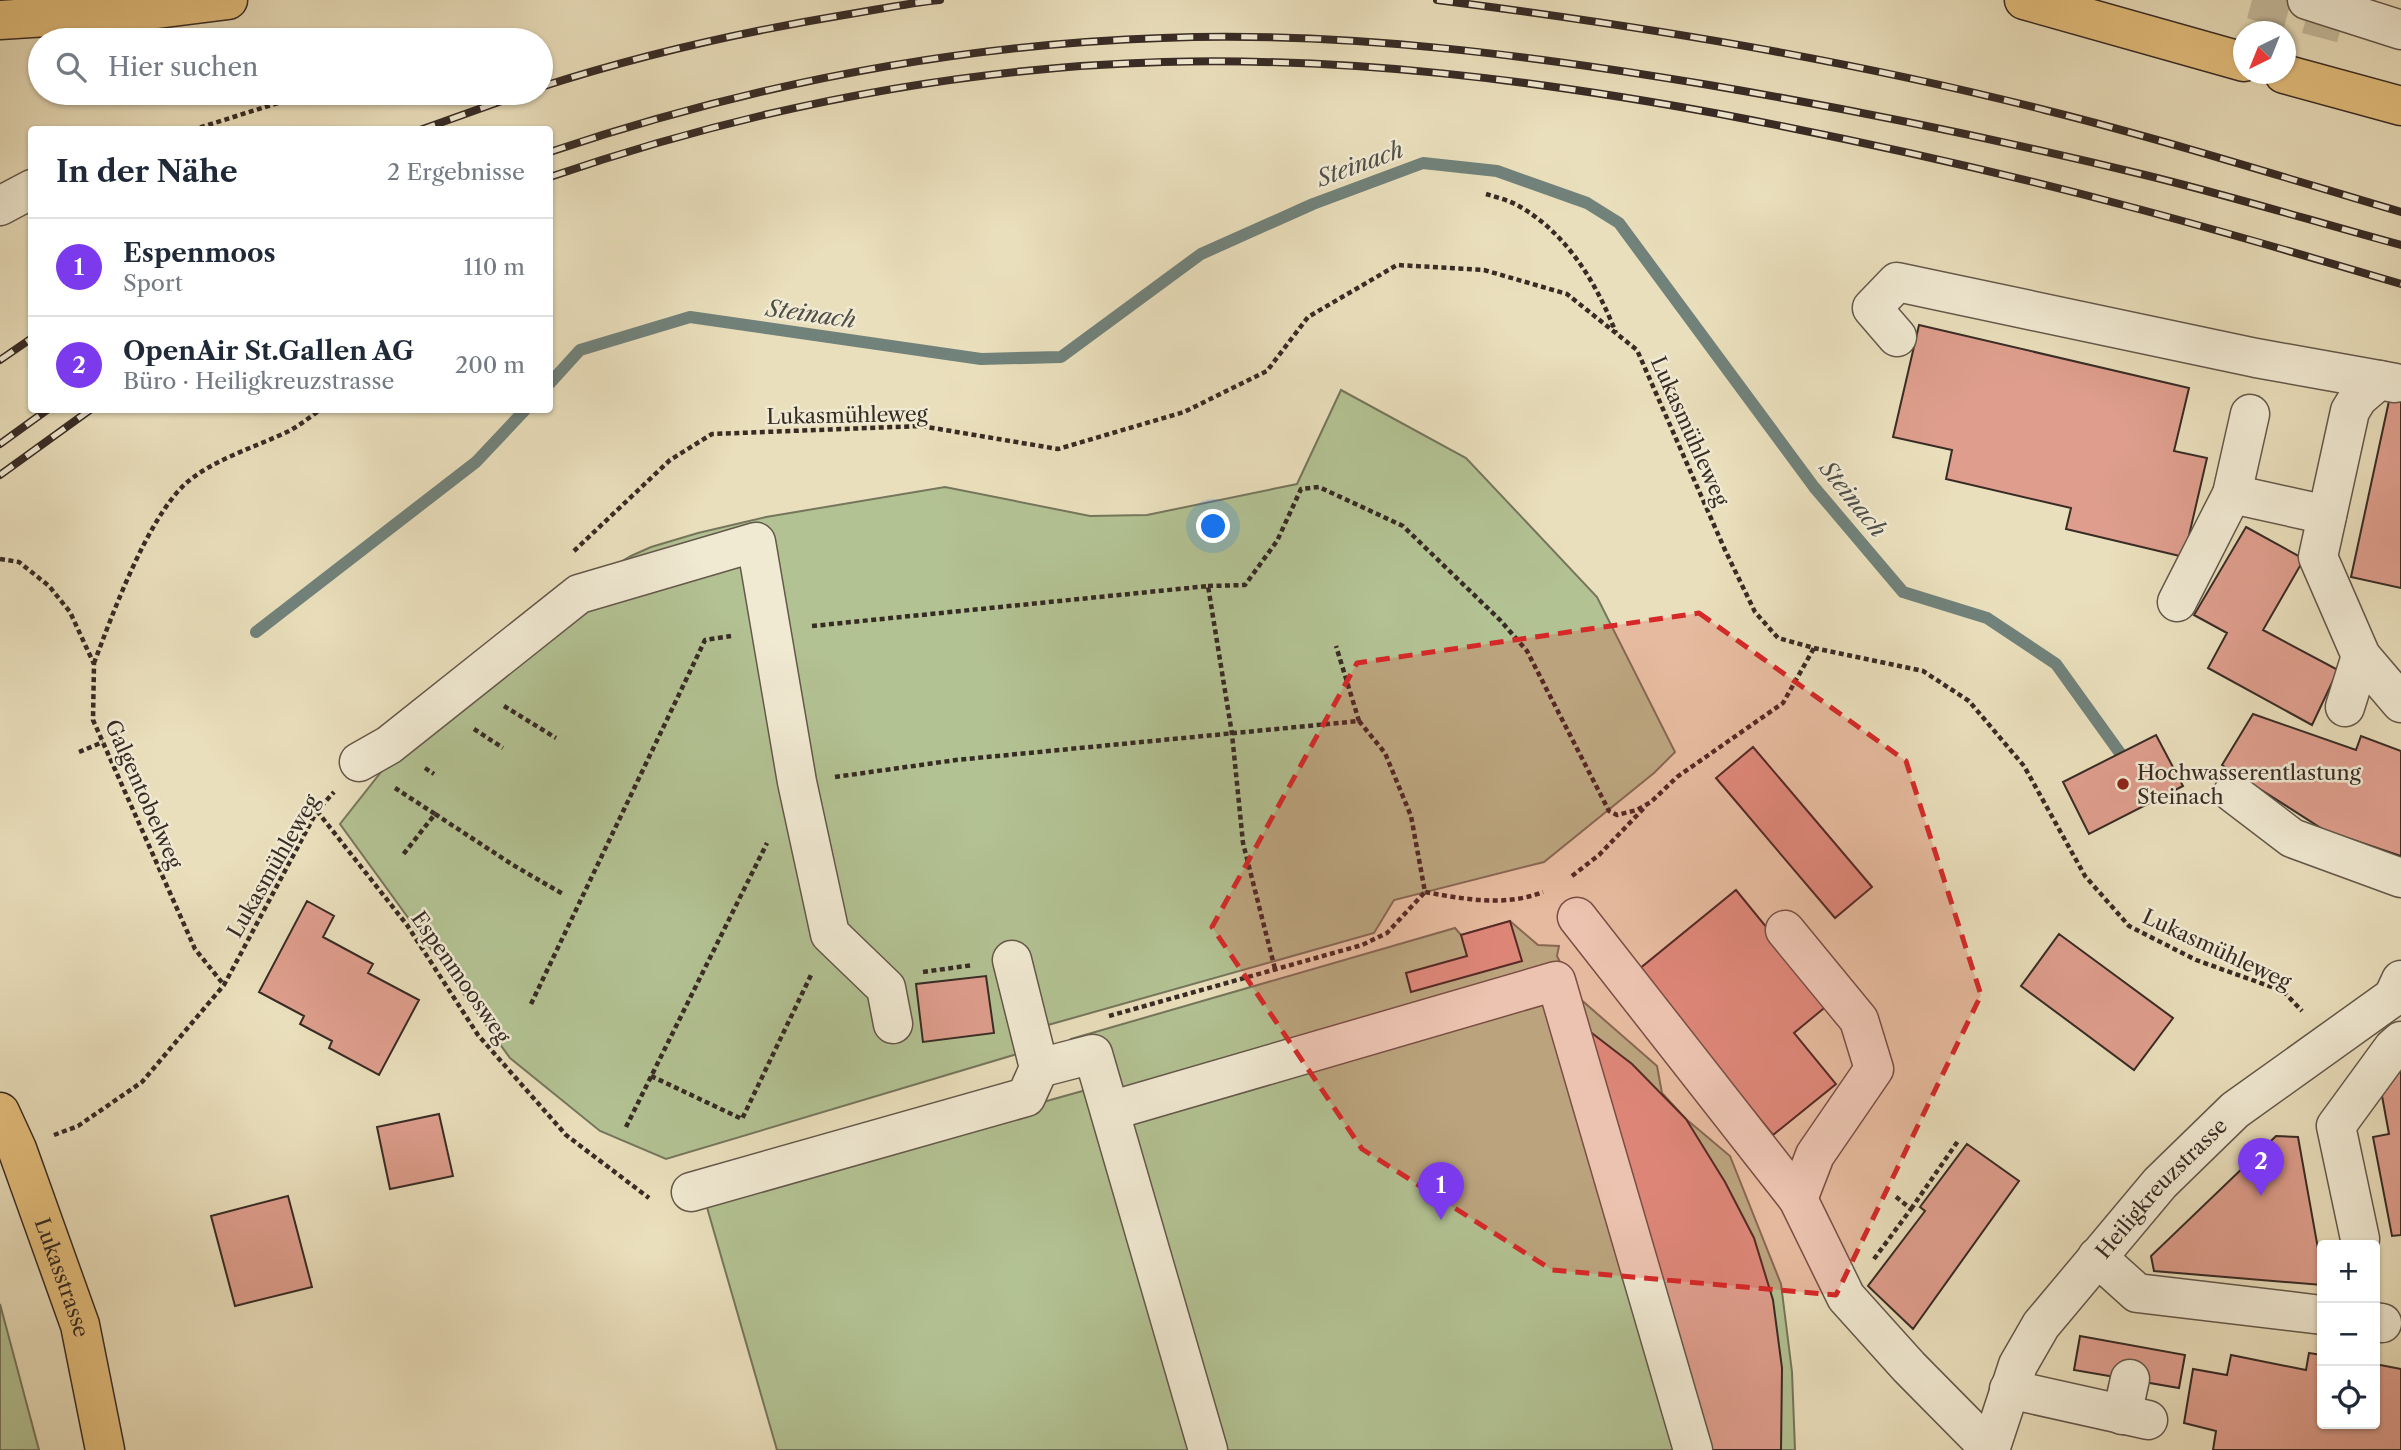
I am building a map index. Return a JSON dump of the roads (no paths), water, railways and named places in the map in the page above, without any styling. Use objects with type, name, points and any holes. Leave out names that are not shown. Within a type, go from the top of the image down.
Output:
[{"type":"main road","points":[[0,20],[142,10],[228,0]]},
{"type":"main road","points":[[2024,0],[2233,59]]},
{"type":"main road","points":[[2296,77],[2401,107]]},
{"type":"main road","name":"Lukasstrasse","points":[[0,1112],[17,1149],[79,1325],[105,1450]]},
{"type":"street","points":[[2307,0],[2401,30]]},
{"type":"street","points":[[0,206],[28,191]]},
{"type":"street","points":[[1897,337],[1872,308],[1897,282],[2256,358],[2390,382]]},
{"type":"street","points":[[2390,382],[2358,398],[2350,411],[2318,557],[2361,656],[2401,703]]},
{"type":"street","points":[[2177,602],[2232,494],[2250,414]]},
{"type":"street","points":[[2232,494],[2327,515]]},
{"type":"street","points":[[359,762],[389,745],[579,594],[756,542],[797,782],[830,934],[889,1006]]},
{"type":"street","points":[[2345,707],[2361,656]]},
{"type":"street","points":[[2233,793],[2292,838],[2401,878]]},
{"type":"street","points":[[1577,917],[1798,1199],[1846,1297],[1909,1367],[1990,1449]]},
{"type":"street","points":[[1785,930],[1859,1020],[1874,1069],[1815,1155],[1798,1199]]},
{"type":"street","points":[[691,1192],[1026,1097],[1039,1068],[1012,960]]},
{"type":"street","name":"Heiligkreuzstrasse","points":[[1990,1449],[2018,1365],[2041,1325],[2160,1183],[2235,1110],[2393,997],[2401,980]]},
{"type":"street","points":[[1110,1111],[1556,981],[1693,1450]]},
{"type":"street","points":[[2360,1239],[2336,1126],[2393,1048],[2401,1041]]},
{"type":"street","points":[[1039,1068],[1093,1054],[1208,1450]]},
{"type":"street","points":[[2097,1257],[2137,1293],[2317,1314]]},
{"type":"street","points":[[2009,1389],[2133,1405]]},
{"type":"waterway","name":"Steinach","points":[[553,380],[580,350],[690,317],[981,359],[1061,357],[1201,254],[1313,204],[1423,163],[1497,171],[1587,203],[1619,223],[1814,487],[1903,592],[1987,618],[2056,664],[2120,753]]},
{"type":"waterway","name":"Steinach","points":[[256,632],[476,462],[522,413]]},
{"type":"tunnel","points":[[2252,0],[2342,24]]},
{"type":"railway","points":[[553,83],[729,37],[940,0]]},
{"type":"railway","points":[[1437,0],[1667,33],[1894,75],[2090,122],[2401,212]]},
{"type":"railway","points":[[553,151],[625,128],[776,88],[928,59],[1083,42],[1162,38],[1299,38],[1505,55],[1641,74],[1818,105],[2145,175],[2401,245]]},
{"type":"railway","points":[[553,176],[700,131],[776,112],[929,83],[1006,73],[1163,62],[1233,61],[1373,67],[1512,81],[1651,102],[1924,156],[2230,234],[2401,284]]},
{"type":"railway","points":[[431,126],[490,105]]},
{"type":"railway","points":[[0,360],[28,341]]},
{"type":"railway","points":[[0,444],[43,413]]},
{"type":"railway","points":[[0,475],[86,413]]},
{"type":"place","name":"Hochwasserentlastung Steinach","points":[[2123,784]]},
{"type":"place","name":"OpenAir St.Gallen AG","points":[[2261,1196]]},
{"type":"place","name":"Espenmoos","points":[[1441,1220]]}]
